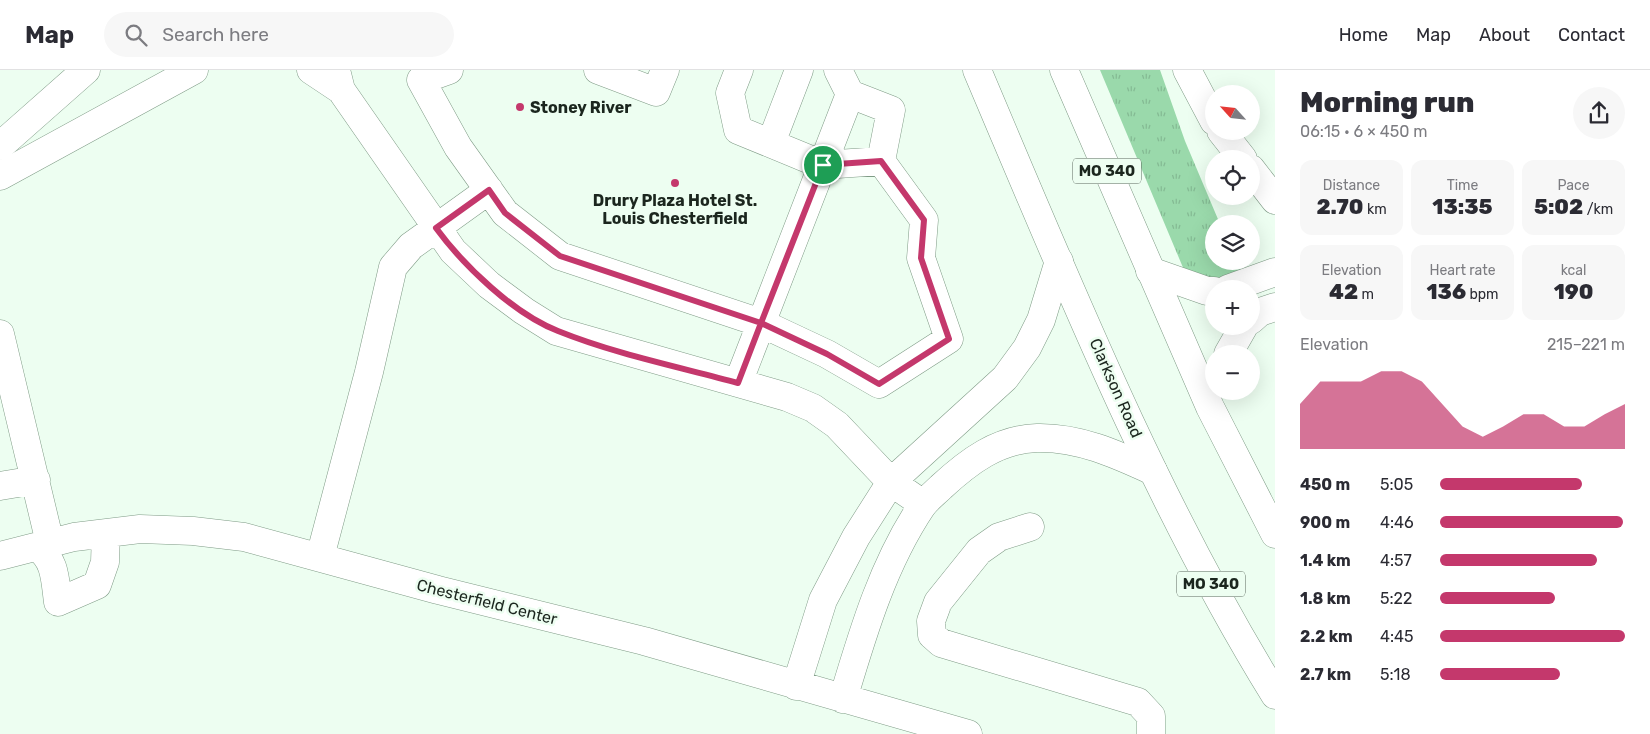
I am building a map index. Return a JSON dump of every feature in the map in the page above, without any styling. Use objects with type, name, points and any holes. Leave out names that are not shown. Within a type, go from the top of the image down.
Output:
[{"type":"main road","points":[[0,146],[86,70]]},
{"type":"main road","points":[[0,176],[194,70]]},
{"type":"main road","points":[[311,70],[339,80],[453,251],[489,285],[524,311],[556,331],[787,397],[813,408],[837,425],[891,482],[923,504]]},
{"type":"main road","points":[[449,70],[421,80],[458,147],[505,213],[560,256],[761,323],[827,354],[879,384],[949,339],[921,258],[924,220],[881,161],[891,110],[850,94],[838,70]]},
{"type":"main road","points":[[604,71],[656,92],[665,70]]},
{"type":"main road","points":[[739,70],[730,93],[738,130],[823,165],[881,161]]},
{"type":"main road","points":[[771,143],[799,70]]},
{"type":"main road","name":"Clarkson Road","points":[[977,70],[1153,471],[1221,602],[1275,695]]},
{"type":"main road","name":"MO 340","points":[[1064,70],[1150,271],[1205,385]]},
{"type":"main road","points":[[1187,70],[1205,104]]},
{"type":"main road","points":[[738,383],[850,94]]},
{"type":"main road","points":[[1260,181],[1275,200]]},
{"type":"main road","points":[[320,557],[369,372],[393,267],[411,246],[489,190]]},
{"type":"main road","points":[[796,686],[823,600],[856,537],[891,482],[1005,378],[1027,348],[1041,320],[1060,261]]},
{"type":"main road","points":[[1150,271],[1205,290]]},
{"type":"main road","points":[[1253,280],[1275,272]]},
{"type":"main road","points":[[1260,312],[1275,307]]},
{"type":"main road","points":[[0,334],[36,480],[44,545],[54,567],[58,602],[97,585],[105,562],[106,533]]},
{"type":"main road","name":"MO 340","points":[[1212,400],[1275,534]]},
{"type":"main road","points":[[843,699],[866,620],[896,552],[923,504],[968,462],[1001,445],[1036,438],[1071,440],[1104,448],[1153,471]]},
{"type":"main road","points":[[0,486],[36,480]]},
{"type":"main road","points":[[1030,527],[999,537],[979,551],[938,602],[931,621],[932,635],[942,643],[1138,702],[1151,716],[1151,734]]},
{"type":"main road","name":"Chesterfield Center","points":[[0,556],[74,537],[140,529],[193,531],[244,538],[438,590],[644,642],[968,734]]},
{"type":"green space","points":[[1100,70],[1160,70],[1185,141],[1205,188],[1205,205],[1212,205],[1216,215],[1205,215],[1205,270],[1241,270],[1235,280],[1205,280],[1205,288],[1192,289]]},
{"type":"place","name":"Stoney River","points":[[520,107]]},
{"type":"place","name":"Drury Plaza Hotel St. Louis Chesterfield","points":[[675,183]]},
{"type":"route","points":[[823,165],[761,323],[560,256],[505,213],[489,190],[436,228],[453,251],[489,285],[524,311],[556,331],[738,383],[761,323],[827,354],[879,384],[949,339],[921,258],[924,220],[881,161],[823,165]]}]
